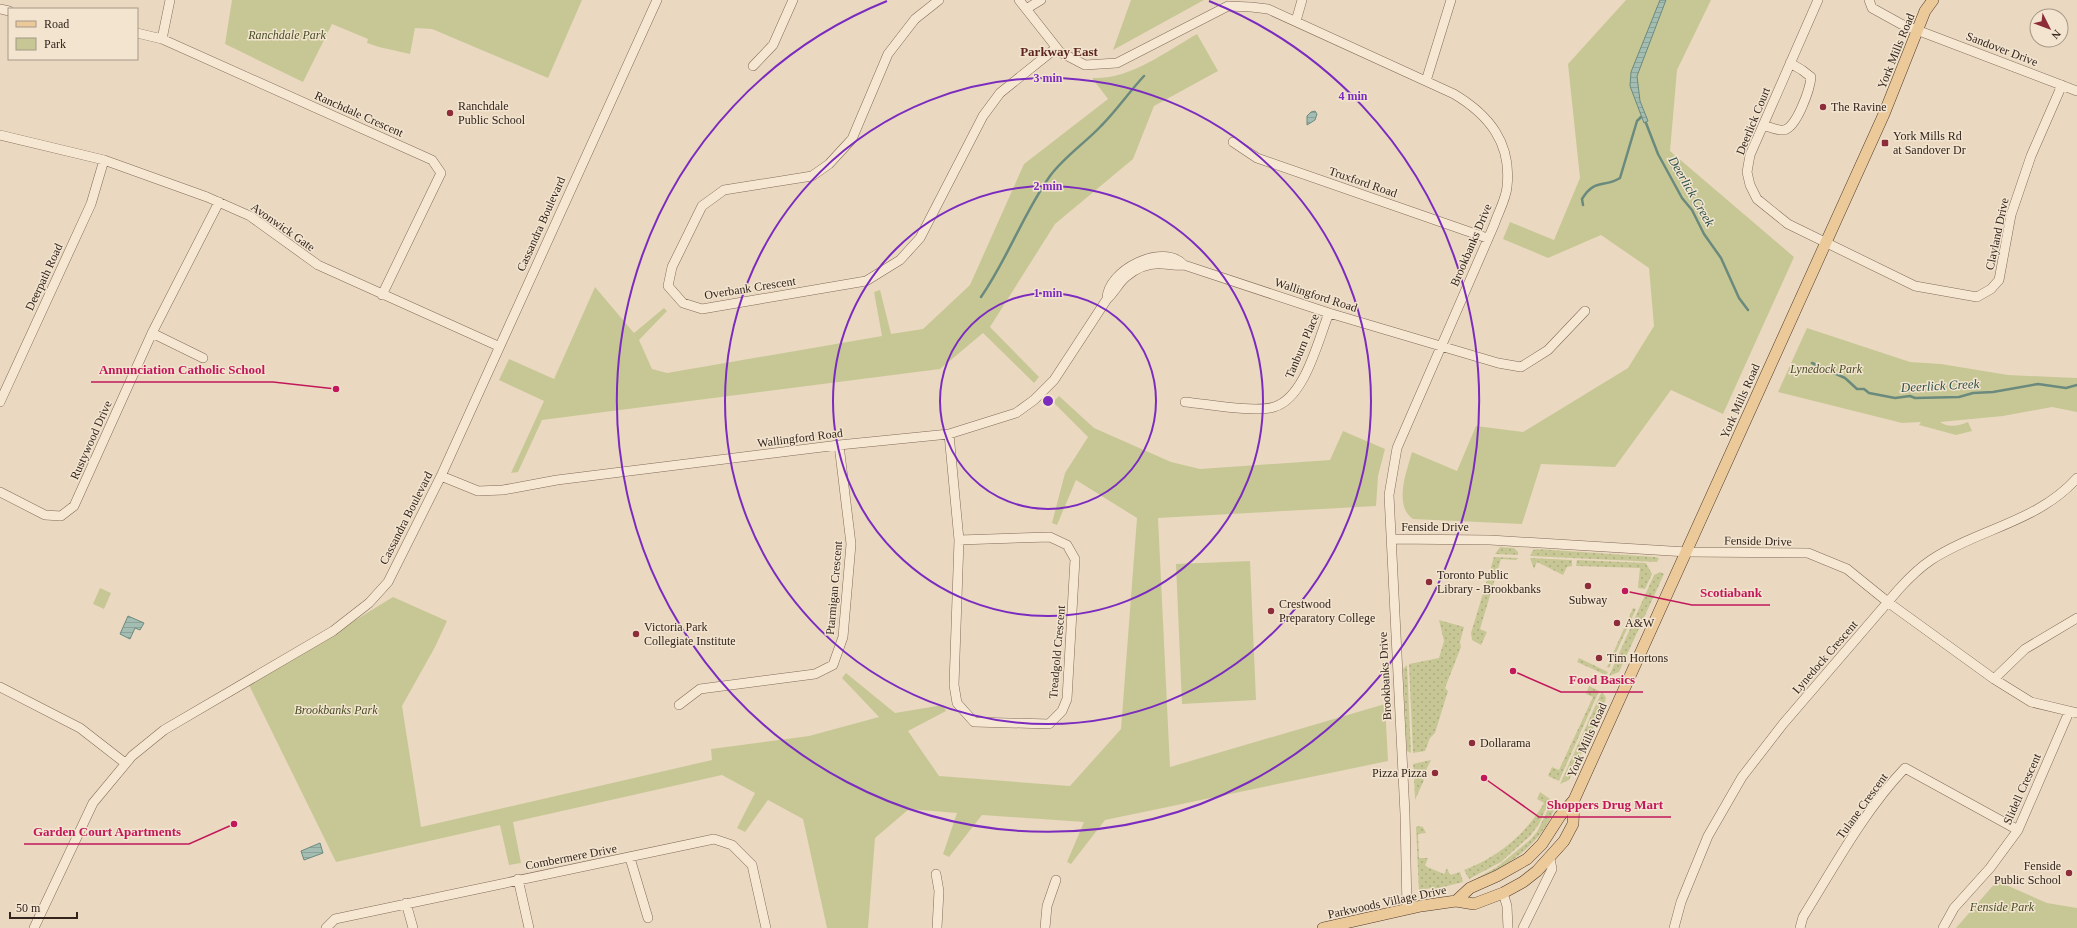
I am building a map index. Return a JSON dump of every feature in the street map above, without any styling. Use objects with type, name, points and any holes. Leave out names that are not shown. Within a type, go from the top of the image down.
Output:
[{"type":"main road","name":"York Mills Road","points":[[1497,876],[1527,859],[1549,836],[1560,816],[1574,800],[1884,114],[1918,31],[1925,6],[1933,0]]},
{"type":"main road","name":"York Mills Road","points":[[1503,893],[1523,882],[1550,859],[1564,841],[1573,824],[1574,800]]},
{"type":"main road","points":[[1503,893],[1515,875],[1546,847],[1550,841],[1549,836]]},
{"type":"main road","name":"Parkwoods Village Drive","points":[[1456,901],[1470,888],[1497,876]]},
{"type":"main road","name":"Parkwoods Village Drive","points":[[1323,928],[1407,909],[1456,901],[1474,904],[1503,893]]},
{"type":"street","points":[[162,39],[170,0]]},
{"type":"street","name":"Cassandra Boulevard","points":[[34,928],[93,803],[125,763],[164,730],[333,631],[369,603],[388,582],[441,476],[498,346],[657,0]]},
{"type":"street","points":[[753,66],[773,45],[793,0]]},
{"type":"street","name":"Overbank Crescent","points":[[939,0],[915,19],[888,54],[852,138],[829,164],[812,176],[724,190],[702,206],[670,273],[668,286],[683,303],[702,309],[866,281],[900,260],[920,238],[983,116],[1000,93],[1056,48]]},
{"type":"street","name":"Brookbanks Drive","points":[[1019,0],[1056,48],[1064,56],[1085,65],[1117,63],[1228,6],[1268,9],[1454,94],[1482,113],[1491,123],[1502,145],[1507,168],[1507,188],[1442,345],[1397,448],[1389,495],[1407,909]]},
{"type":"street","points":[[1026,9],[1041,0]]},
{"type":"street","points":[[1296,21],[1302,0]]},
{"type":"street","points":[[1426,81],[1451,0]]},
{"type":"street","name":"Deerlick Court","points":[[1818,0],[1750,155],[1747,172],[1750,185],[1757,199],[1788,224],[1826,244]]},
{"type":"street","name":"Sandover Drive","points":[[1869,0],[1872,8],[1881,14],[1918,31],[2077,91]]},
{"type":"street","name":"Ranchdale Crescent","points":[[138,33],[162,39],[432,160],[440,173],[382,295]]},
{"type":"street","points":[[1763,125],[1776,130],[1786,130],[1793,124],[1810,88],[1811,77],[1802,70],[1790,64]]},
{"type":"street","name":"Clayland Drive","points":[[1826,244],[1915,286],[1976,297],[1991,289],[1999,280],[2011,215],[2031,156],[2062,85]]},
{"type":"street","name":"Avonwick Gate","points":[[0,136],[104,160],[219,202],[250,216],[318,265],[498,346]]},
{"type":"street","name":"Truxford Road","points":[[1233,142],[1257,158],[1487,238]]},
{"type":"street","name":"Deerpath Road","points":[[0,402],[91,204],[104,160]]},
{"type":"street","name":"Rustywood Drive","points":[[0,492],[45,514],[61,516],[74,506],[152,333],[219,202]]},
{"type":"street","name":"Wallingford Road","points":[[441,476],[478,491],[503,490],[557,480],[839,445],[949,434],[1016,413],[1034,400],[1054,380],[1107,299],[1113,294],[1126,277],[1135,270],[1147,265],[1184,265],[1329,313],[1442,345],[1498,363],[1521,367],[1548,350],[1585,311]]},
{"type":"street","name":"Tanburn Place","points":[[1185,402],[1256,409],[1274,407],[1292,396],[1304,377],[1329,313]]},
{"type":"street","points":[[152,333],[203,358]]},
{"type":"street","name":"Treadgold Crescent","points":[[949,434],[959,540],[954,685],[957,703],[974,722],[1049,724],[1062,711],[1067,698],[1075,559],[1067,545],[1050,537],[959,540]]},
{"type":"street","name":"Ptarmigan Crescent","points":[[679,705],[700,689],[815,674],[832,665],[843,636],[851,544],[839,445]]},
{"type":"street","name":"Lynedock Crescent","points":[[1674,928],[1681,902],[1708,836],[1742,778],[1783,724],[1913,575],[1932,559],[2041,507],[2062,492],[2077,478]]},
{"type":"street","name":"Fenside Drive","points":[[1392,539],[1490,540],[1687,552],[1808,553],[1848,569],[1888,603],[1994,679],[2031,702],[2073,712]]},
{"type":"street","points":[[1994,679],[2025,649],[2077,618]]},
{"type":"street","points":[[0,687],[80,728],[125,763]]},
{"type":"street","name":"Slidell Crescent","points":[[1943,928],[1954,908],[1990,868],[2018,830],[2073,712]]},
{"type":"street","name":"Tulane Crescent","points":[[1800,928],[1803,917],[1844,852],[1887,787],[1905,768],[2018,830]]},
{"type":"street","name":"Combermere Drive","points":[[326,928],[335,919],[518,879],[630,858],[714,839],[732,844],[752,865],[766,928]]},
{"type":"street","points":[[630,858],[648,918]]},
{"type":"street","points":[[1523,928],[1552,869],[1550,859]]},
{"type":"street","points":[[936,874],[940,891],[937,928]]},
{"type":"street","points":[[518,879],[529,928]]},
{"type":"street","points":[[1045,928],[1047,906],[1056,880]]},
{"type":"street","points":[[1503,893],[1507,906],[1508,928]]},
{"type":"street","points":[[406,903],[413,928]]},
{"type":"green space","name":"Ranchdale Park","points":[[232,0],[582,0],[548,78],[432,29],[415,28],[410,54],[367,43],[368,39],[332,24],[303,82],[225,44]]},
{"type":"green space","points":[[1131,0],[1204,0],[1113,50]]},
{"type":"green space","points":[[1626,0],[1711,0],[1677,70],[1670,151],[1794,257],[1723,414],[1671,390],[1615,467],[1541,464],[1522,524],[1413,519],[1407,513],[1403,497],[1403,487],[1412,452],[1457,471],[1476,426],[1523,432],[1628,368],[1654,326],[1649,268],[1601,235],[1548,258],[1503,239],[1510,222],[1554,240],[1580,178],[1568,64]]},
{"type":"green space","points":[[1197,34],[1218,71],[1154,106],[1133,159],[1055,224],[990,327],[1039,377],[1034,383],[983,333],[940,369],[542,420],[518,472],[511,473],[544,401],[499,380],[509,359],[554,379],[595,287],[634,333],[664,308],[667,311],[639,340],[652,369],[667,373],[882,336],[874,292],[880,290],[891,334],[923,329],[970,285],[1024,164],[1108,99],[1092,78],[1106,77],[1133,70],[1147,64]]},
{"type":"green space","name":"Lynedock Park","points":[[1807,328],[1910,362],[1941,364],[2008,375],[2077,378],[2077,412],[2052,407],[2003,416],[1940,422],[1954,426],[1968,422],[1972,431],[1956,435],[1919,425],[1921,422],[1902,423],[1778,392]]},
{"type":"green space","name":"Brookbanks Park","points":[[1059,396],[1094,428],[1171,462],[1200,469],[1330,460],[1343,431],[1385,449],[1378,476],[1376,506],[1158,518],[1170,767],[1385,704],[1388,761],[1105,820],[1071,864],[1067,862],[1084,822],[982,815],[949,857],[943,854],[957,813],[909,809],[875,838],[868,928],[827,928],[803,819],[768,800],[745,832],[737,828],[755,793],[722,775],[513,822],[521,863],[509,865],[500,825],[336,862],[249,685],[393,597],[447,621],[435,647],[402,706],[421,827],[712,760],[711,749],[809,736],[879,717],[842,678],[846,673],[895,713],[943,705],[946,711],[908,731],[939,776],[1070,786],[1121,729],[1137,518],[1076,480],[1057,525],[1052,523],[1065,473],[1088,437],[1053,402]]},
{"type":"green space","points":[[1500,547],[1514,548],[1518,552],[1518,555],[1495,554]]},
{"type":"green space","points":[[1537,549],[1659,558],[1657,562],[1530,556],[1533,550]]},
{"type":"green space","points":[[1494,557],[1518,558],[1516,560],[1501,559],[1480,629],[1487,632],[1481,645],[1472,640],[1471,633]]},
{"type":"green space","points":[[1530,558],[1572,560],[1572,566],[1567,567],[1563,575],[1537,562],[1534,569]]},
{"type":"green space","points":[[1577,560],[1646,563],[1652,574],[1645,589],[1638,588],[1640,568],[1576,566]]},
{"type":"green space","points":[[1250,561],[1256,700],[1182,704],[1176,564]]},
{"type":"green space","points":[[1660,572],[1664,574],[1619,672],[1609,676],[1654,575]]},
{"type":"green space","points":[[100,588],[111,593],[104,609],[93,604]]},
{"type":"green space","points":[[1633,608],[1636,609],[1609,668],[1607,667]]},
{"type":"green space","points":[[1439,620],[1464,627],[1460,642],[1461,647],[1445,688],[1448,691],[1435,733],[1430,738],[1425,751],[1413,753],[1409,664],[1439,658],[1444,641]]},
{"type":"green space","points":[[1579,658],[1608,672],[1606,675],[1577,662]]},
{"type":"green space","points":[[1407,665],[1411,753],[1407,751],[1403,669]]},
{"type":"green space","points":[[1589,686],[1599,691],[1559,781],[1548,776],[1552,767],[1559,770],[1593,697],[1586,694]]},
{"type":"green space","points":[[1602,691],[1606,698],[1604,705],[1569,780],[1560,784]]},
{"type":"green space","points":[[1431,760],[1423,776],[1414,772],[1413,764]]},
{"type":"green space","points":[[1414,774],[1424,780],[1415,800]]},
{"type":"green space","points":[[1540,792],[1550,799],[1539,824],[1530,836],[1501,862],[1469,879],[1464,870],[1488,859],[1510,844],[1537,815],[1544,803],[1537,799]]},
{"type":"green space","points":[[1553,799],[1555,807],[1550,819],[1535,841],[1526,850],[1505,865],[1470,882],[1497,867],[1530,840],[1537,832]]},
{"type":"green space","points":[[1416,827],[1423,827],[1426,833],[1418,834],[1419,858],[1428,858],[1425,866],[1444,874],[1447,868],[1450,875],[1460,872],[1463,882],[1431,890],[1431,888],[1426,889],[1426,891],[1419,892]]},
{"type":"green space","name":"Fenside Park","points":[[1997,881],[2047,903],[2077,908],[2077,928],[1956,928]]},
{"type":"shaded area","points":[[1660,0],[1666,0],[1637,76],[1640,101],[1648,121],[1644,123],[1630,86],[1631,72]]},
{"type":"shaded area","points":[[1315,111],[1317,114],[1315,120],[1307,125],[1307,116],[1311,112]]},
{"type":"shaded area","points":[[128,616],[144,623],[140,630],[135,628],[130,639],[120,634]]},
{"type":"shaded area","points":[[320,843],[323,853],[304,860],[301,851]]},
{"type":"waterway","points":[[981,297],[991,282],[1032,205],[1050,176],[1107,120],[1144,76]]},
{"type":"waterway","points":[[1583,205],[1582,199],[1591,188],[1620,178],[1637,121],[1641,117]]},
{"type":"waterway","name":"Deerlick Creek","points":[[1646,123],[1658,154],[1682,198],[1692,210],[1704,234],[1721,258],[1739,298],[1748,310]]},
{"type":"waterway","name":"Deerlick Creek","points":[[1812,363],[1845,378],[1857,389],[1864,389],[1869,393],[1895,398],[1910,396],[1915,398],[1959,397],[1973,393],[1993,392],[2038,384],[2066,388],[2077,385]]},
{"type":"place","name":"The Ravine","points":[[1823,107]]},
{"type":"place","name":"Ranchdale Public School","points":[[450,113]]},
{"type":"place","name":"York Mills Rd at Sandover Dr","points":[[1885,143]]},
{"type":"place","name":"Annunciation Catholic School","points":[[336,389]]},
{"type":"place","name":"Toronto Public Library - Brookbanks","points":[[1429,582]]},
{"type":"place","name":"Subway","points":[[1588,586]]},
{"type":"place","name":"Scotiabank","points":[[1625,591]]},
{"type":"place","name":"Crestwood Preparatory College","points":[[1271,611]]},
{"type":"place","name":"A&W","points":[[1617,623]]},
{"type":"place","name":"Victoria Park Collegiate Institute","points":[[636,634]]},
{"type":"place","name":"Tim Hortons","points":[[1599,658]]},
{"type":"place","name":"Food Basics","points":[[1513,671]]},
{"type":"place","name":"Dollarama","points":[[1472,743]]},
{"type":"place","name":"Pizza Pizza","points":[[1435,773]]},
{"type":"place","name":"Shoppers Drug Mart","points":[[1484,778]]},
{"type":"place","name":"Garden Court Apartments","points":[[234,824]]},
{"type":"place","name":"Fenside Public School","points":[[2069,873]]},
{"type":"district","name":"Parkway East","points":[[1059,51]]}]
